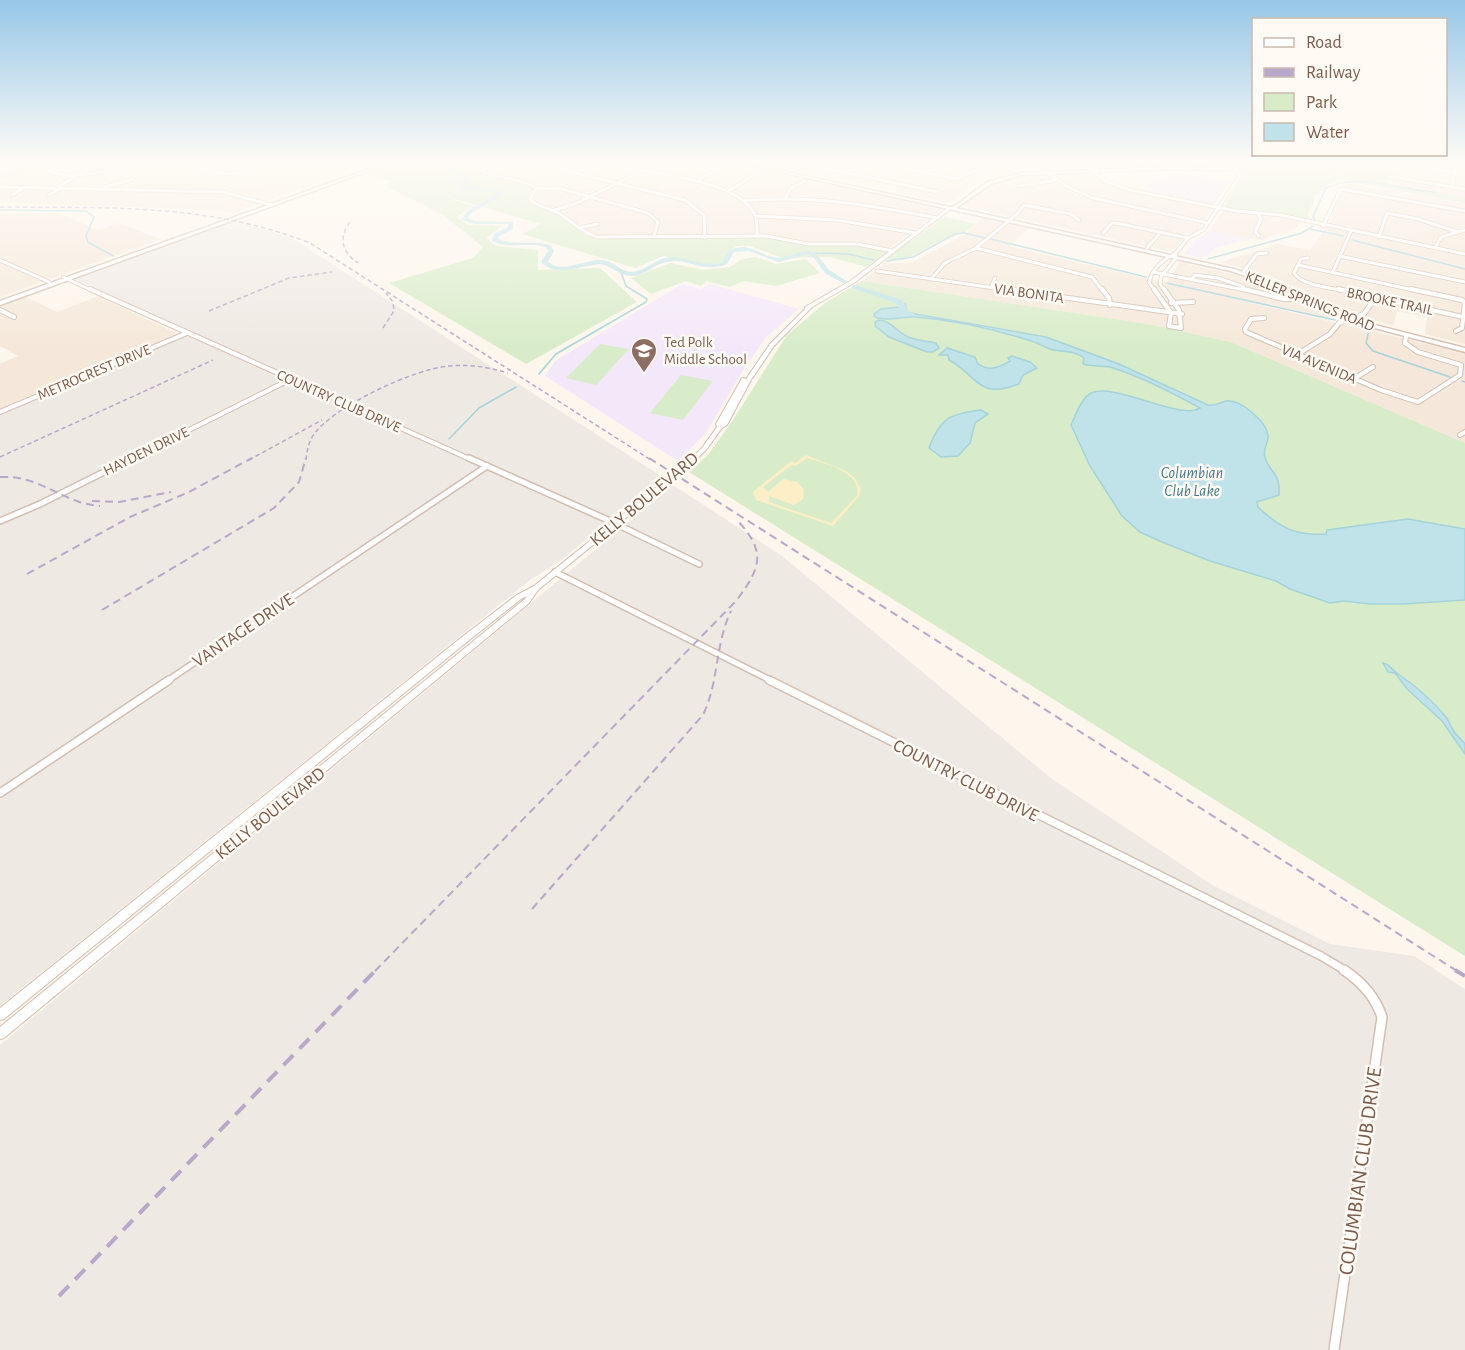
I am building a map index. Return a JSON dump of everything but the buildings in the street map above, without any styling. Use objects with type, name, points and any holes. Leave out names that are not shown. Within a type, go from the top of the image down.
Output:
[{"type":"main road","points":[[0,302],[214,224]]},
{"type":"main road","name":"KELLER SPRINGS ROAD","points":[[1028,224],[1244,271],[1284,285],[1353,317],[1465,348]]},
{"type":"main road","name":"KELLER SPRINGS ROAD","points":[[1088,237],[1147,248],[1244,274],[1406,336],[1465,348]]},
{"type":"main road","points":[[0,302],[65,278]]},
{"type":"street","points":[[572,224],[590,236],[605,238],[757,236],[816,244],[863,245],[893,251]]},
{"type":"street","points":[[578,228],[598,224]]},
{"type":"street","points":[[654,236],[657,224]]},
{"type":"street","points":[[705,238],[706,224]]},
{"type":"street","points":[[756,224],[757,236]]},
{"type":"street","points":[[859,224],[916,234]]},
{"type":"street","name":"KELLY BOULEVARD","points":[[0,1015],[465,639],[519,597],[536,588],[696,457],[725,424],[755,366],[778,332],[805,308],[852,282],[930,224]]},
{"type":"street","points":[[931,279],[945,263],[976,248],[1005,224]]},
{"type":"street","points":[[1103,233],[1111,224]]},
{"type":"street","points":[[1121,224],[1188,238]]},
{"type":"street","points":[[1173,256],[1153,272],[1149,282],[1171,313],[1169,326],[1175,328],[1182,327],[1182,314],[1160,284],[1163,274],[1173,256],[1188,238],[1203,230],[1207,224]]},
{"type":"street","points":[[1258,236],[1255,232],[1259,224]]},
{"type":"street","points":[[1315,224],[1465,254]]},
{"type":"street","points":[[1379,237],[1383,224]]},
{"type":"street","points":[[1433,224],[1458,232]]},
{"type":"street","points":[[1435,248],[1441,237],[1465,230]]},
{"type":"street","points":[[1333,272],[1352,231]]},
{"type":"street","points":[[1147,248],[1161,232]]},
{"type":"street","points":[[976,248],[1095,279],[1109,298],[1110,305]]},
{"type":"street","points":[[1244,271],[1257,254],[1267,253]]},
{"type":"street","points":[[1339,256],[1465,282]]},
{"type":"street","points":[[1308,258],[1302,259],[1298,264],[1458,299],[1465,303],[1462,328],[1456,331]]},
{"type":"street","points":[[0,260],[49,282]]},
{"type":"street","points":[[1394,267],[1395,261]]},
{"type":"street","name":"BROOKE TRAIL","points":[[1298,264],[1294,273],[1300,279],[1463,317]]},
{"type":"street","points":[[1050,274],[1056,268]]},
{"type":"street","name":"VIA BONITA","points":[[877,271],[1182,314]]},
{"type":"street","points":[[1153,272],[1244,289],[1296,302],[1307,299]]},
{"type":"street","name":"COUNTRY CLUB DRIVE","points":[[65,278],[616,523],[699,564]]},
{"type":"street","points":[[991,288],[995,278]]},
{"type":"street","points":[[1298,354],[1330,334],[1339,323],[1364,314],[1375,298]]},
{"type":"street","points":[[1165,303],[1193,302]]},
{"type":"street","points":[[0,310],[14,317]]},
{"type":"street","name":"VIA AVENIDA","points":[[1264,318],[1251,318],[1245,329],[1246,332],[1410,401],[1420,401],[1460,375],[1461,365],[1415,351],[1405,343],[1406,336]]},
{"type":"street","name":"METROCREST DRIVE","points":[[0,412],[188,333]]},
{"type":"street","points":[[1355,378],[1373,367]]},
{"type":"street","name":"HAYDEN DRIVE","points":[[0,521],[40,504],[291,379]]},
{"type":"street","name":"VANTAGE DRIVE","points":[[0,793],[487,466]]},
{"type":"street","name":"COUNTRY CLUB DRIVE","points":[[555,572],[1273,933],[1340,968],[1373,993]]},
{"type":"street","name":"KELLY BOULEVARD","points":[[0,1034],[527,601],[536,588]]},
{"type":"street","points":[[465,639],[474,644]]},
{"type":"street","points":[[325,753],[334,760]]},
{"type":"street","points":[[153,892],[162,901]]},
{"type":"street","name":"COLUMBIAN CLUB DRIVE","points":[[1334,1350],[1382,1017],[1373,993]]},
{"type":"street","points":[[13,1004],[23,1015]]},
{"type":"shaded area","points":[[0,224],[84,224],[98,230],[121,224],[161,239],[0,297]]},
{"type":"shaded area","points":[[226,224],[245,224],[274,232],[298,242],[661,476],[560,561],[530,580],[0,1006],[0,415],[194,332],[75,279]]},
{"type":"shaded area","points":[[570,224],[922,224],[885,251],[811,246],[743,237],[597,239],[585,235]]},
{"type":"shaded area","points":[[976,224],[1011,224],[1029,228],[1009,246],[1465,353],[1465,443],[1231,342],[1148,324],[862,281],[885,263],[911,263],[964,235]]},
{"type":"shaded area","points":[[1044,224],[1202,224],[1198,231],[1186,235],[1172,252]]},
{"type":"shaded area","points":[[1214,224],[1299,224],[1295,229],[1260,240],[1210,230]]},
{"type":"shaded area","points":[[1465,224],[1465,344],[1425,334],[1427,317],[1397,311],[1393,326],[1352,312],[1270,276],[1221,262],[1278,244],[1310,250],[1328,225]]},
{"type":"shaded area","points":[[1210,230],[1250,239],[1215,248],[1201,258],[1184,254],[1196,240]]},
{"type":"shaded area","points":[[1179,262],[1244,277],[1332,314],[1327,317],[1312,315],[1167,282]]},
{"type":"shaded area","name":"Ted Polk Middle School","points":[[682,284],[700,289],[710,284],[799,309],[766,337],[742,372],[706,433],[678,461],[545,376],[555,361]]},
{"type":"shaded area","points":[[24,296],[57,312],[98,296],[178,334],[0,409],[0,364],[18,356],[0,346],[0,305]]},
{"type":"shaded area","points":[[673,485],[782,556],[1052,779],[1214,886],[1330,944],[1414,956],[1465,989],[1465,1350],[0,1350],[0,1045]]},
{"type":"green space","points":[[454,224],[502,226],[486,238],[496,246],[538,250],[538,270],[600,268],[637,302],[526,364],[389,283],[473,258],[483,247]]},
{"type":"green space","points":[[541,224],[570,224],[585,235],[597,239],[762,237],[811,246],[861,246],[887,252],[867,267],[830,257],[782,258],[750,246],[738,246],[729,250],[723,261],[711,265],[663,256],[635,268],[522,234]]},
{"type":"green space","points":[[935,224],[976,224],[964,233],[942,240],[904,260],[885,259]]},
{"type":"green space","points":[[755,257],[776,264],[806,259],[820,273],[776,286],[744,281],[729,287],[706,281],[701,286],[686,281],[651,294],[631,278],[671,263],[703,270],[730,267],[742,259]]},
{"type":"green space","points":[[862,281],[1148,324],[1231,342],[1465,443],[1465,956],[689,472],[707,456],[731,423],[787,335],[825,303]]},
{"type":"green space","points":[[600,344],[629,349],[596,385],[566,378]]},
{"type":"green space","points":[[681,375],[713,381],[683,420],[650,413]]},
{"type":"sand","points":[[806,455],[846,471],[854,477],[861,489],[859,496],[833,526],[756,500],[753,492],[791,461],[795,463]],"holes":[[[807,458],[840,470],[854,481],[857,488],[857,496],[831,523],[769,502],[769,496],[794,505],[803,499],[804,489],[797,482],[783,479],[768,492],[763,487],[792,465],[796,466]]]},
{"type":"water","name":"Columbian Club Lake","points":[[905,304],[910,313],[1046,337],[1119,364],[1208,405],[1232,401],[1245,407],[1258,418],[1266,429],[1268,441],[1264,454],[1278,480],[1279,487],[1279,495],[1257,502],[1258,507],[1281,525],[1306,534],[1326,534],[1327,530],[1408,519],[1465,529],[1465,600],[1403,604],[1344,601],[1330,603],[1290,589],[1276,581],[1210,561],[1140,532],[1122,516],[1090,466],[1071,425],[1077,412],[1088,395],[1102,391],[1131,396],[1178,410],[1191,411],[1200,408],[1133,375],[1110,367],[1083,364],[1084,358],[1075,353],[1050,349],[1015,336],[944,320],[875,317],[874,314],[881,309]]},
{"type":"water","points":[[879,320],[887,322],[908,337],[936,343],[939,348],[933,352],[927,352],[889,337],[875,326],[875,322]]},
{"type":"water","points":[[947,348],[975,357],[978,364],[987,368],[1002,365],[1010,361],[1008,358],[1012,356],[1030,362],[1037,368],[1023,375],[1019,384],[1005,388],[987,388],[949,360],[948,355],[939,355]]},
{"type":"water","points":[[981,410],[988,414],[975,423],[970,443],[958,456],[941,457],[929,448],[937,430],[947,419],[961,413]]},
{"type":"water","points":[[1383,663],[1417,688],[1441,711],[1454,732],[1465,744],[1465,754],[1442,721],[1407,689],[1395,673],[1388,672]]},
{"type":"waterway","points":[[91,224],[86,236],[88,242],[113,256]]},
{"type":"waterway","points":[[511,224],[511,228],[496,235],[494,240],[506,244],[534,243],[548,246],[551,251],[544,262],[556,268],[605,262],[622,272],[636,274],[660,261],[672,259],[712,266],[725,263],[731,251],[744,248],[779,260],[809,252],[819,259],[827,271],[845,282]]},
{"type":"waterway","points":[[1208,259],[1302,233],[1313,226]]},
{"type":"waterway","points":[[1310,229],[1343,236]]},
{"type":"waterway","points":[[887,261],[913,257],[955,234],[964,233],[985,238]]},
{"type":"waterway","points":[[991,239],[1146,277]]},
{"type":"waterway","points":[[1352,240],[1465,269]]},
{"type":"waterway","points":[[810,253],[848,254],[874,260]]},
{"type":"waterway","points":[[539,374],[556,354],[646,302],[647,299],[626,286],[621,272]]},
{"type":"waterway","points":[[1167,283],[1335,320]]},
{"type":"waterway","points":[[854,287],[899,302],[906,313],[911,314]]},
{"type":"waterway","points":[[1351,323],[1369,330],[1366,343],[1373,351],[1450,377]]},
{"type":"waterway","points":[[449,439],[479,408],[516,387]]},
{"type":"railway","points":[[246,224],[310,243],[651,460]]},
{"type":"railway","points":[[349,224],[343,239],[345,249],[358,263]]},
{"type":"railway","points":[[209,311],[289,278],[332,272]]},
{"type":"railway","points":[[383,328],[394,311],[393,302],[386,293]]},
{"type":"railway","points":[[0,457],[213,360]]},
{"type":"railway","points":[[306,460],[314,434],[325,423],[357,401],[397,381],[449,366],[479,366],[508,373]]},
{"type":"railway","points":[[249,460],[322,420]]},
{"type":"railway","points":[[27,574],[130,517],[189,492],[252,458]]},
{"type":"railway","points":[[102,610],[274,508],[299,482],[306,458]]},
{"type":"railway","points":[[649,458],[1457,971]]},
{"type":"railway","points":[[0,477],[28,480],[74,500],[100,506]]},
{"type":"railway","points":[[92,501],[119,502],[171,492]]},
{"type":"railway","points":[[375,971],[736,601],[751,579],[757,560],[753,542],[737,520]]},
{"type":"railway","points":[[532,909],[703,715],[712,689],[722,637],[731,611]]},
{"type":"railway","points":[[59,1296],[376,970]]},
{"type":"railway","points":[[1455,970],[1465,976]]},
{"type":"place","name":"Ted Polk Middle School","points":[[644,374]]}]
